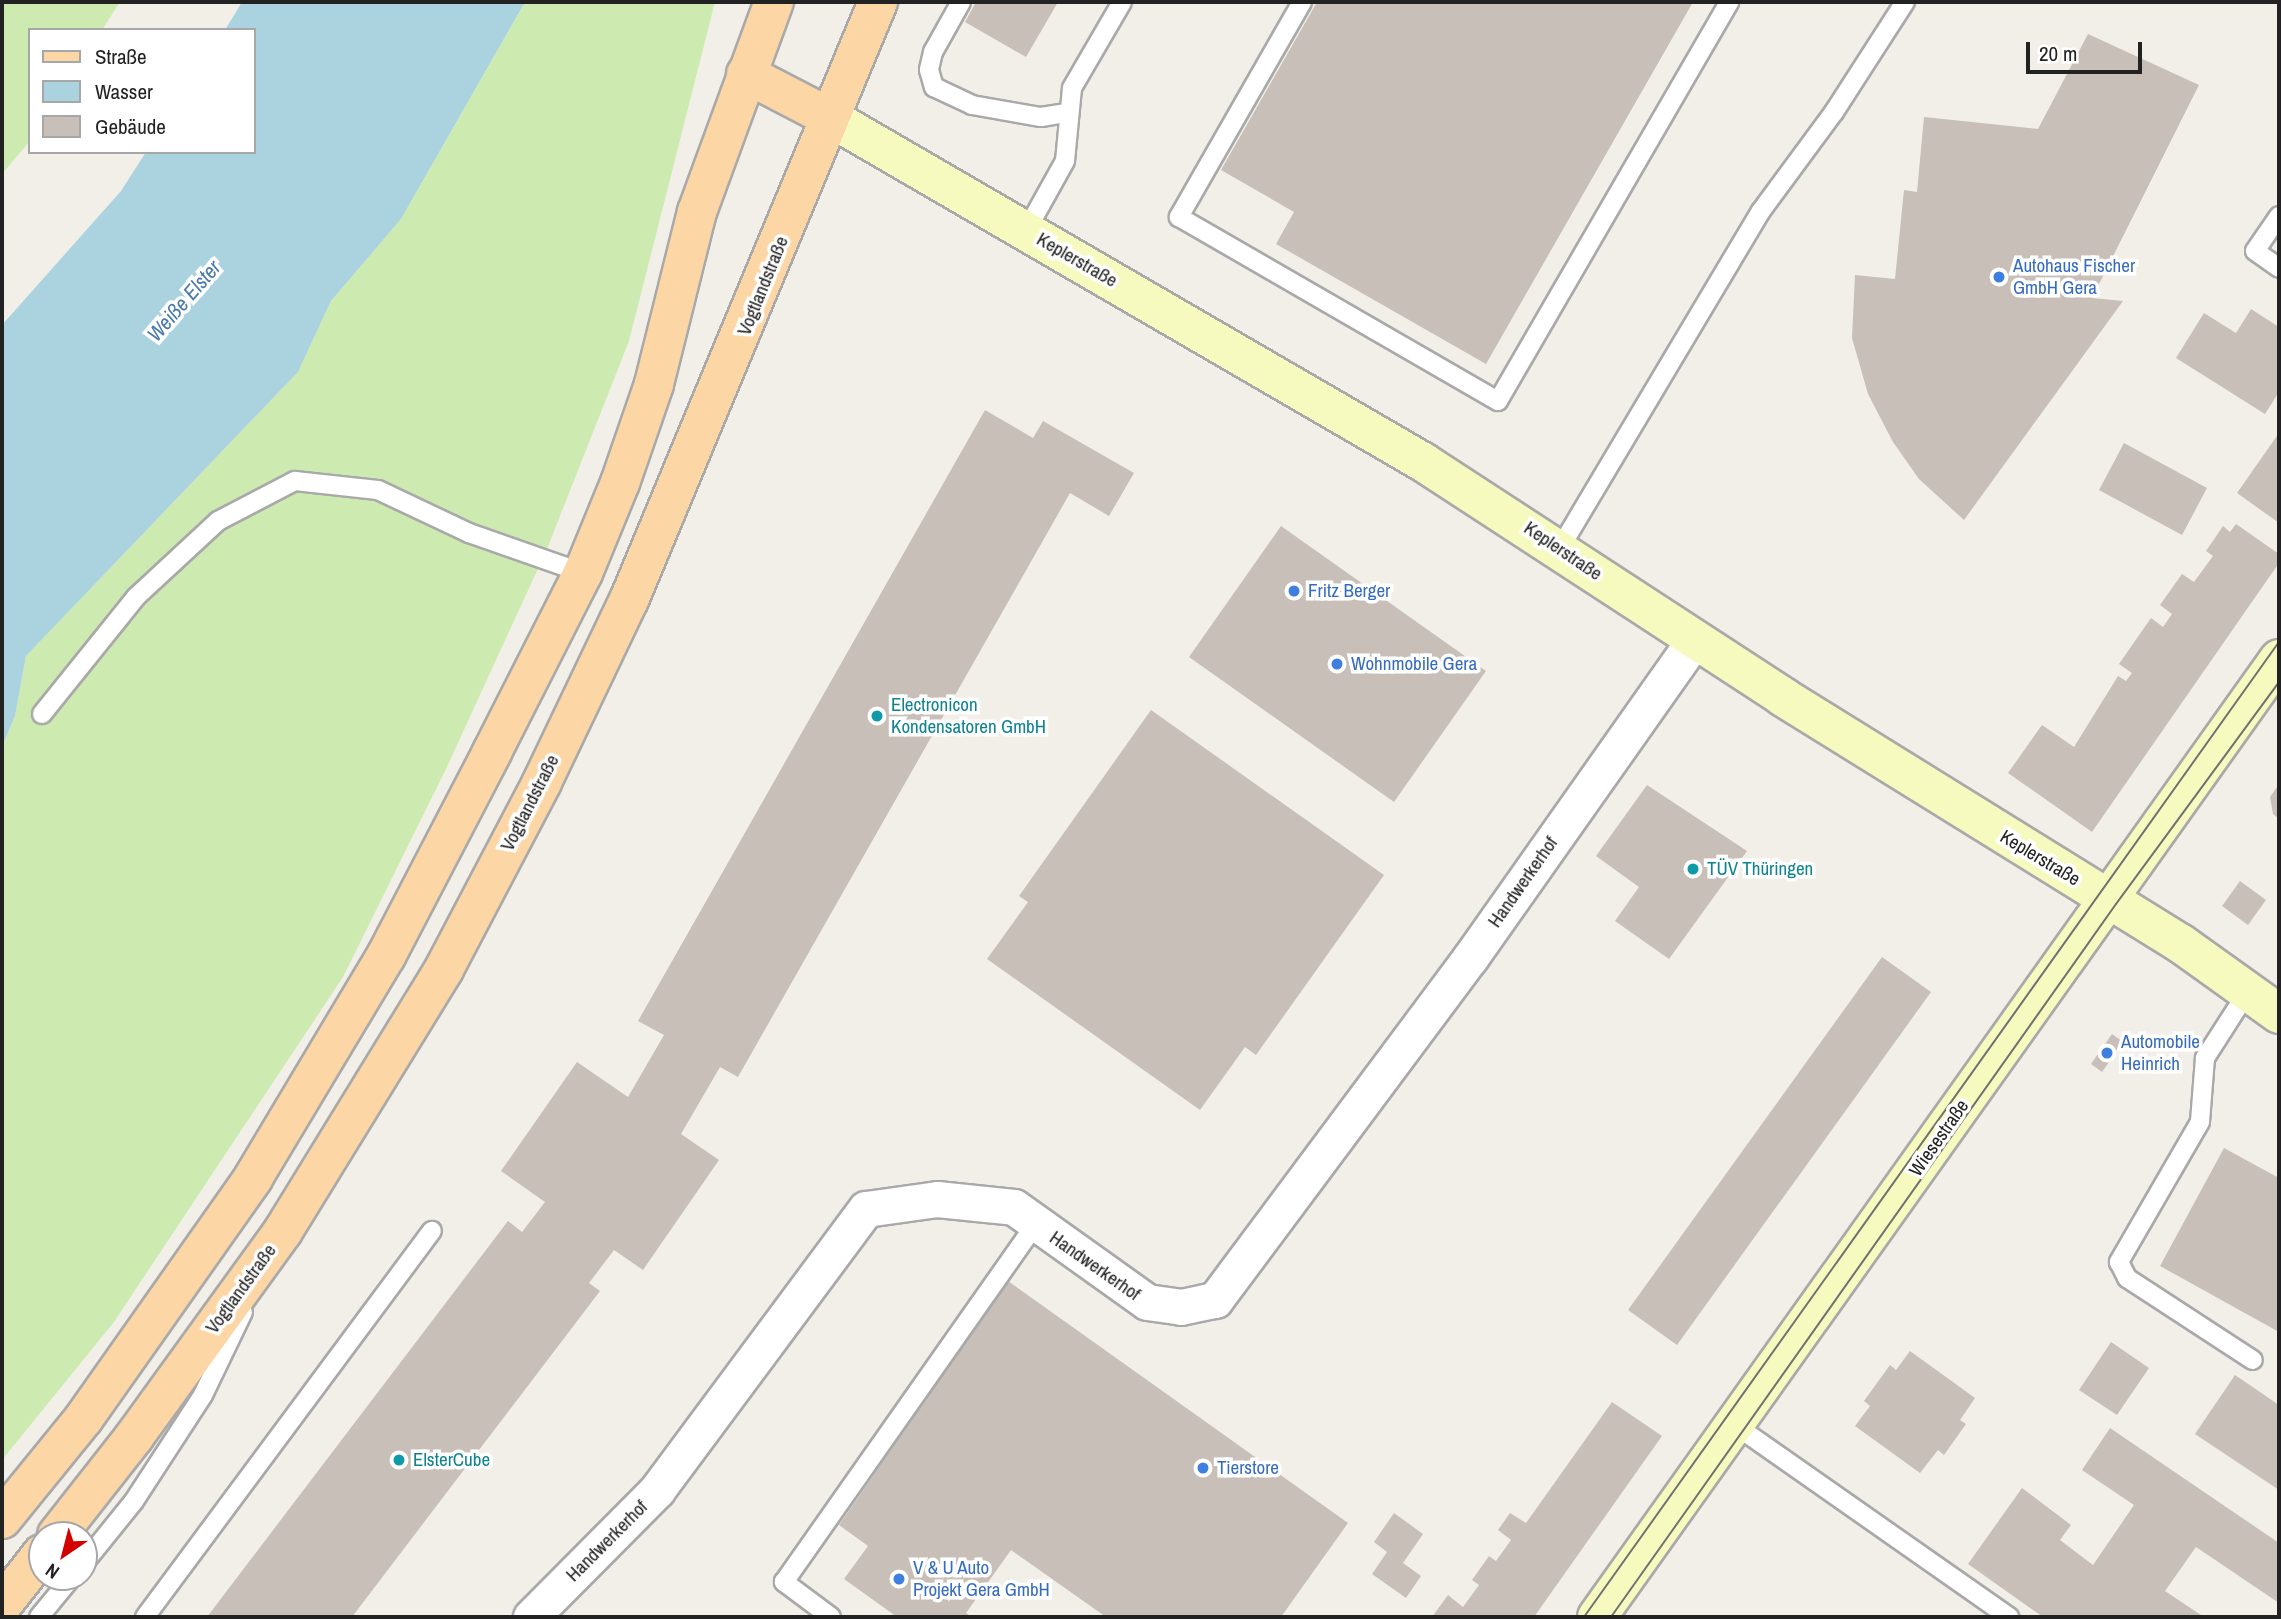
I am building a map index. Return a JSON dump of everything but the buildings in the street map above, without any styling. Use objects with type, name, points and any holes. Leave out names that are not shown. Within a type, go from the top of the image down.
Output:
[{"type":"main road","points":[[2,1519],[84,1418],[253,1178],[386,957],[583,573],[621,484],[654,384],[697,212],[774,2]]},
{"type":"main road","name":"Vogtlandstraße","points":[[68,1521],[134,1437],[283,1231],[444,968],[548,770],[695,449],[878,2]]},
{"type":"main road","points":[[746,74],[829,117]]},
{"type":"main road","name":"Keplerstraße","points":[[829,117],[1423,462],[1560,548],[1694,640],[2180,943],[2279,1014]]},
{"type":"main road","name":"Wiesestraße","points":[[1597,1617],[2279,659]]},
{"type":"main road","points":[[2,1605],[28,1572]]},
{"type":"street","name":"Handwerkerhof","points":[[531,1617],[657,1490],[866,1209],[937,1199],[1014,1207],[1147,1302],[1181,1307],[1215,1300],[1470,958],[1694,640]]},
{"type":"lane","points":[[961,2],[933,51],[929,70],[934,87],[972,106],[1041,117],[1067,113]]},
{"type":"lane","points":[[1026,231],[1065,161],[1070,136],[1067,113],[1072,88],[1122,2]]},
{"type":"lane","points":[[1302,2],[1179,217],[1498,401],[1729,2]]},
{"type":"lane","points":[[1560,548],[1761,211],[1834,112],[1905,2]]},
{"type":"lane","points":[[2279,215],[2255,251],[2279,268]]},
{"type":"lane","points":[[42,714],[136,597],[218,521],[295,481],[378,491],[469,533],[583,573]]},
{"type":"lane","points":[[2248,991],[2205,1059],[2200,1122],[2119,1262],[2127,1278],[2253,1360]]},
{"type":"lane","points":[[831,1617],[777,1577],[1036,1223]]},
{"type":"lane","points":[[98,1546],[135,1501],[203,1395],[283,1231]]},
{"type":"lane","points":[[145,1617],[432,1231]]},
{"type":"lane","points":[[1735,1425],[2009,1617]]},
{"type":"lane","points":[[39,1617],[60,1591]]},
{"type":"green space","points":[[2,2],[120,2],[103,28],[28,28],[28,143],[2,174]]},
{"type":"green space","points":[[525,2],[715,2],[629,341],[547,549],[446,769],[343,977],[114,1322],[2,1460],[2,747],[15,716],[26,656],[298,372],[331,301],[401,219]]},
{"type":"water","name":"Weiße Elster","points":[[242,2],[525,2],[401,219],[331,301],[298,372],[26,656],[15,716],[2,747],[2,325],[121,191],[145,154],[256,154],[256,28],[226,28]]},
{"type":"tram line","points":[[1584,1617],[2279,642]]},
{"type":"tram line","points":[[1611,1617],[2116,904],[2279,682]]},
{"type":"place","name":"Autohaus Fischer GmbH Gera","points":[[1999,277]]},
{"type":"place","name":"Fritz Berger","points":[[1294,591]]},
{"type":"place","name":"Wohnmobile Gera","points":[[1337,664]]},
{"type":"place","name":"Electronicon Kondensatoren GmbH","points":[[877,716]]},
{"type":"place","name":"TÜV Thüringen","points":[[1693,869]]},
{"type":"place","name":"Automobile Heinrich","points":[[2107,1053]]},
{"type":"place","name":"ElsterCube","points":[[399,1460]]},
{"type":"place","name":"Tierstore","points":[[1203,1468]]},
{"type":"place","name":"V & U Auto Projekt Gera GmbH","points":[[899,1579]]}]
